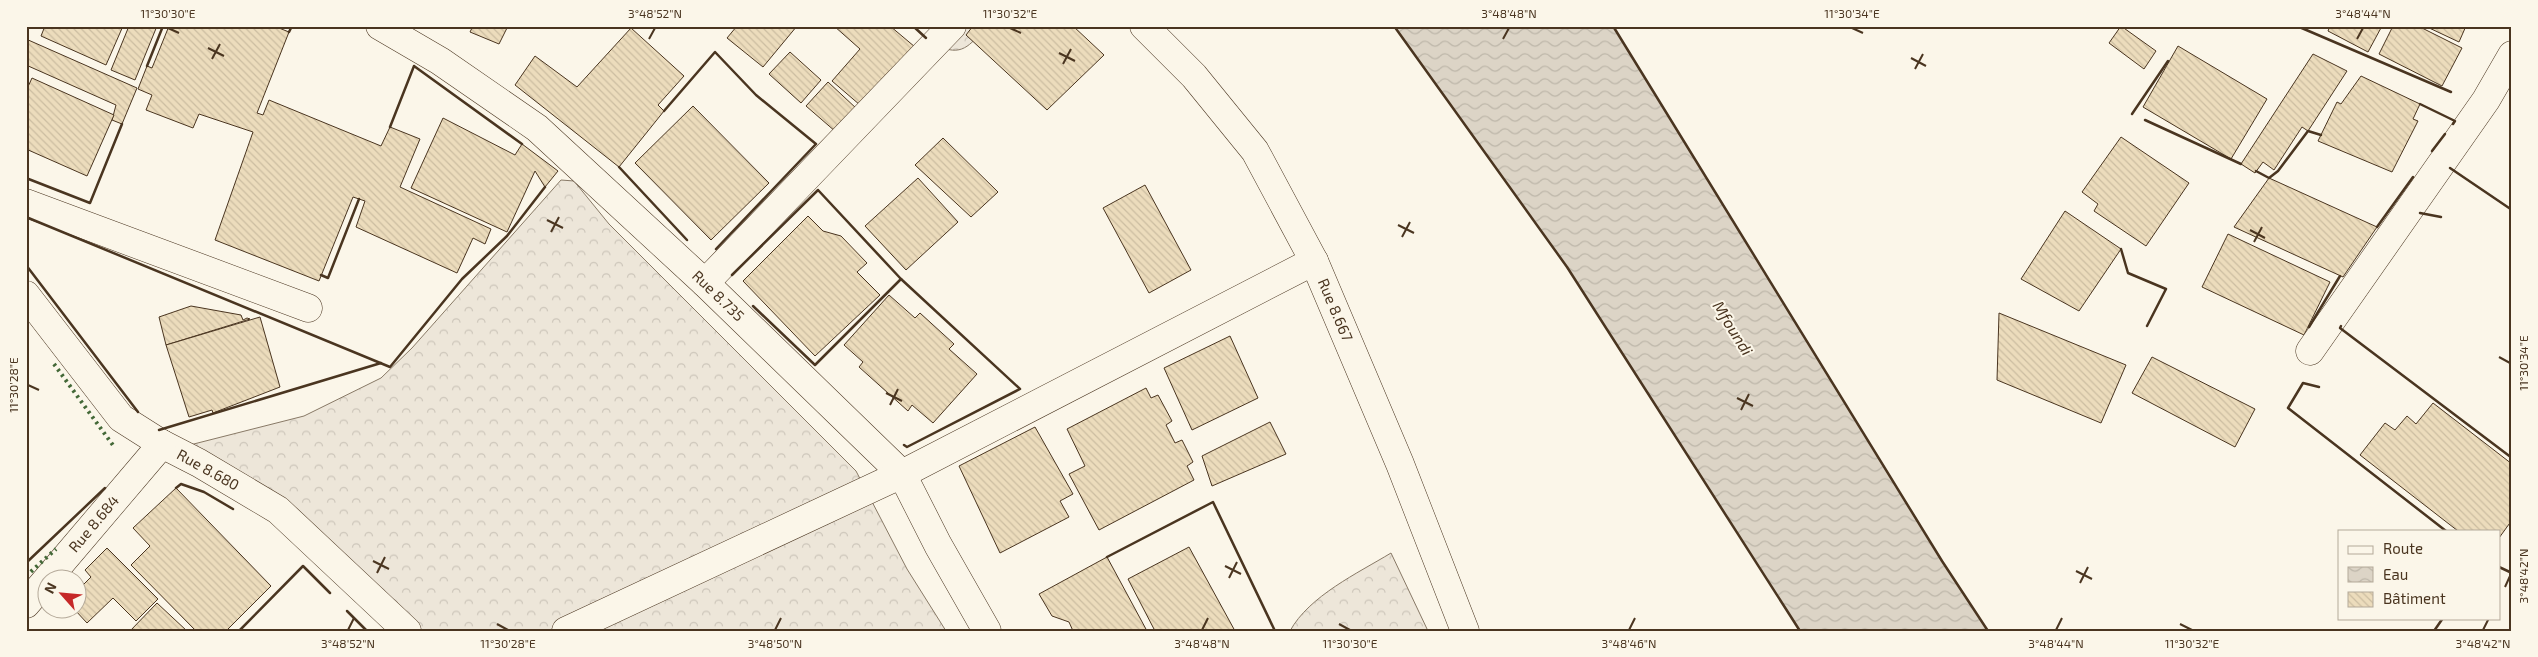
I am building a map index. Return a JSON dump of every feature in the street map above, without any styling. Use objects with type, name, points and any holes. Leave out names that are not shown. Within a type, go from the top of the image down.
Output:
[{"type":"street","name":"Rue 8.735","points":[[380,26],[440,61],[537,128],[705,283],[902,474],[938,545],[987,631]]},
{"type":"street","points":[[705,283],[952,26]]},
{"type":"street","name":"Rue 8.667","points":[[1144,26],[1194,76],[1255,151],[1314,260],[1400,464],[1465,631]]},
{"type":"street","points":[[2310,351],[2486,100],[2512,55]]},
{"type":"street","points":[[26,202],[308,308]]},
{"type":"street","points":[[566,631],[902,474],[1314,260]]},
{"type":"street","name":"Rue 8.680","points":[[26,295],[121,418],[162,444],[199,463],[278,510],[407,631]]},
{"type":"street","name":"Rue 8.684","points":[[26,604],[162,444]]},
{"type":"green space","points":[[931,26],[987,26],[967,46],[962,49],[949,50],[941,47]]},
{"type":"green space","points":[[561,180],[574,181],[609,224],[856,471],[907,569],[946,631],[393,631],[263,503],[180,469],[178,448],[304,416],[381,378],[412,348]]},
{"type":"green space","points":[[1391,553],[1428,631],[1290,631],[1298,618],[1322,596],[1335,586]]},
{"type":"water","name":"Mfoundi","points":[[1394,26],[1613,26],[1942,561],[1988,631],[1800,631],[1567,267]]},
{"type":"building","points":[[45,26],[123,26],[106,65],[41,36]]},
{"type":"building","points":[[129,26],[157,26],[135,80],[111,70]]},
{"type":"building","points":[[169,26],[274,26],[289,32],[257,113],[263,115],[269,100],[381,146],[390,127],[420,139],[400,187],[491,229],[485,244],[473,238],[457,273],[356,227],[365,201],[353,197],[319,281],[215,240],[253,132],[199,114],[193,128],[146,110],[152,95],[138,89],[147,66],[152,68]]},
{"type":"building","points":[[473,26],[508,26],[499,44],[470,32]]},
{"type":"building","points":[[737,26],[797,26],[763,67],[727,38]]},
{"type":"building","points":[[834,26],[890,26],[915,47],[860,105],[832,81],[860,49]]},
{"type":"building","points":[[973,26],[1073,26],[1104,55],[1047,110],[966,35]]},
{"type":"building","points":[[2121,26],[2156,51],[2144,69],[2109,43]]},
{"type":"building","points":[[2330,26],[2382,26],[2368,52],[2328,31]]},
{"type":"building","points":[[2393,26],[2418,26],[2462,48],[2442,86],[2379,54]]},
{"type":"building","points":[[2425,26],[2466,26],[2459,42]]},
{"type":"building","points":[[631,28],[684,76],[658,105],[664,111],[619,167],[515,85],[535,56],[577,87]]},
{"type":"building","points":[[26,39],[137,88],[122,124],[112,120],[116,105],[26,65]]},
{"type":"building","points":[[2178,46],[2267,99],[2231,159],[2143,107]]},
{"type":"building","points":[[790,52],[821,80],[801,103],[769,74]]},
{"type":"building","points":[[2313,54],[2347,71],[2308,131],[2302,127],[2274,170],[2263,162],[2255,173],[2241,164]]},
{"type":"building","points":[[2361,76],[2420,104],[2413,119],[2418,121],[2392,172],[2318,141],[2337,102],[2341,104]]},
{"type":"building","points":[[32,78],[114,115],[87,176],[26,149],[26,91]]},
{"type":"building","points":[[828,82],[857,109],[836,132],[806,106]]},
{"type":"building","points":[[693,106],[769,183],[711,240],[635,163]]},
{"type":"building","points":[[443,118],[515,155],[522,144],[558,171],[545,187],[535,171],[507,232],[411,188]]},
{"type":"building","points":[[2121,137],[2189,183],[2146,246],[2094,211],[2098,204],[2082,192]]},
{"type":"building","points":[[943,138],[998,192],[971,217],[915,165]]},
{"type":"building","points":[[918,178],[958,222],[906,270],[865,226]]},
{"type":"building","points":[[2269,178],[2377,227],[2343,277],[2234,227]]},
{"type":"building","points":[[1145,185],[1191,270],[1149,293],[1103,208]]},
{"type":"building","points":[[2065,211],[2121,249],[2079,311],[2021,279]]},
{"type":"building","points":[[808,216],[823,231],[841,236],[867,263],[857,272],[880,295],[815,356],[743,281]]},
{"type":"building","points":[[2228,234],[2330,282],[2304,335],[2202,287]]},
{"type":"building","points":[[889,295],[915,318],[920,313],[954,344],[949,349],[977,374],[933,423],[912,405],[908,411],[859,367],[863,362],[844,345]]},
{"type":"building","points":[[191,306],[241,315],[243,320],[250,319],[166,345],[159,317]]},
{"type":"building","points":[[1999,313],[2126,365],[2101,423],[1997,380]]},
{"type":"building","points":[[260,317],[280,387],[213,413],[212,410],[189,417],[166,345]]},
{"type":"building","points":[[1230,336],[1258,398],[1192,430],[1164,368]]},
{"type":"building","points":[[2152,357],[2255,409],[2235,447],[2132,393]]},
{"type":"building","points":[[1146,388],[1151,398],[1158,395],[1172,421],[1166,425],[1175,443],[1182,440],[1193,462],[1187,466],[1194,480],[1099,530],[1069,474],[1085,466],[1067,429]]},
{"type":"building","points":[[2433,403],[2512,464],[2512,520],[2500,537],[2500,530],[2457,530],[2360,455],[2385,423],[2395,430],[2407,416],[2416,424]]},
{"type":"building","points":[[1270,422],[1286,454],[1212,486],[1202,456]]},
{"type":"building","points":[[1035,427],[1073,494],[1060,501],[1069,517],[1000,553],[959,466]]},
{"type":"building","points":[[176,488],[271,586],[226,631],[196,631],[131,565],[150,546],[133,528]]},
{"type":"building","points":[[1189,547],[1235,631],[1155,631],[1128,579]]},
{"type":"building","points":[[107,548],[158,599],[136,621],[113,598],[87,623],[84,620],[88,620],[88,580],[91,577],[88,570],[85,570]]},
{"type":"building","points":[[1107,557],[1147,631],[1073,631],[1069,622],[1052,616],[1039,594]]},
{"type":"building","points":[[157,603],[187,631],[130,631]]},
{"type":"hedge","points":[[54,364],[115,448]]},
{"type":"hedge","points":[[26,576],[56,549]]},
{"type":"wall","points":[[147,66],[163,26]]},
{"type":"wall","points":[[289,32],[292,26]]},
{"type":"wall","points":[[913,26],[926,38]]},
{"type":"wall","points":[[1394,26],[1567,267],[1800,631]]},
{"type":"wall","points":[[1613,26],[1942,561],[1988,631]]},
{"type":"wall","points":[[2297,26],[2451,92]]},
{"type":"wall","points":[[664,111],[715,52],[756,95],[816,144],[716,249]]},
{"type":"wall","points":[[2132,114],[2168,61]]},
{"type":"wall","points":[[390,127],[414,66],[522,144]]},
{"type":"wall","points":[[2420,104],[2455,121],[2453,124]]},
{"type":"wall","points":[[2145,120],[2241,164]]},
{"type":"wall","points":[[26,178],[90,203],[122,124]]},
{"type":"wall","points":[[2256,171],[2269,178],[2278,171],[2308,131],[2321,135]]},
{"type":"wall","points":[[2432,151],[2445,134]]},
{"type":"wall","points":[[619,167],[687,240]]},
{"type":"wall","points":[[2450,168],[2512,210]]},
{"type":"wall","points":[[2377,227],[2413,177]]},
{"type":"wall","points":[[26,217],[390,367],[462,279],[507,236],[545,187]]},
{"type":"wall","points":[[732,275],[818,190],[901,279],[1020,389],[907,447],[904,445]]},
{"type":"wall","points":[[321,275],[328,278],[359,199]]},
{"type":"wall","points":[[2420,213],[2441,217]]},
{"type":"wall","points":[[2121,249],[2128,273],[2166,289],[2147,326]]},
{"type":"wall","points":[[26,265],[138,412]]},
{"type":"wall","points":[[2309,327],[2340,276]]},
{"type":"wall","points":[[753,306],[815,365],[901,279]]},
{"type":"wall","points":[[2341,326],[2340,328],[2512,458]]},
{"type":"wall","points":[[159,430],[381,363]]},
{"type":"wall","points":[[2319,387],[2303,383],[2288,408],[2445,530]]},
{"type":"wall","points":[[176,488],[181,484],[204,492],[233,509]]},
{"type":"wall","points":[[26,563],[105,488]]},
{"type":"wall","points":[[1107,557],[1213,502],[1275,631]]},
{"type":"wall","points":[[239,631],[303,566],[330,593]]},
{"type":"wall","points":[[2500,567],[2512,573]]},
{"type":"wall","points":[[347,611],[367,631]]},
{"type":"wall","points":[[2434,631],[2442,620]]}]
